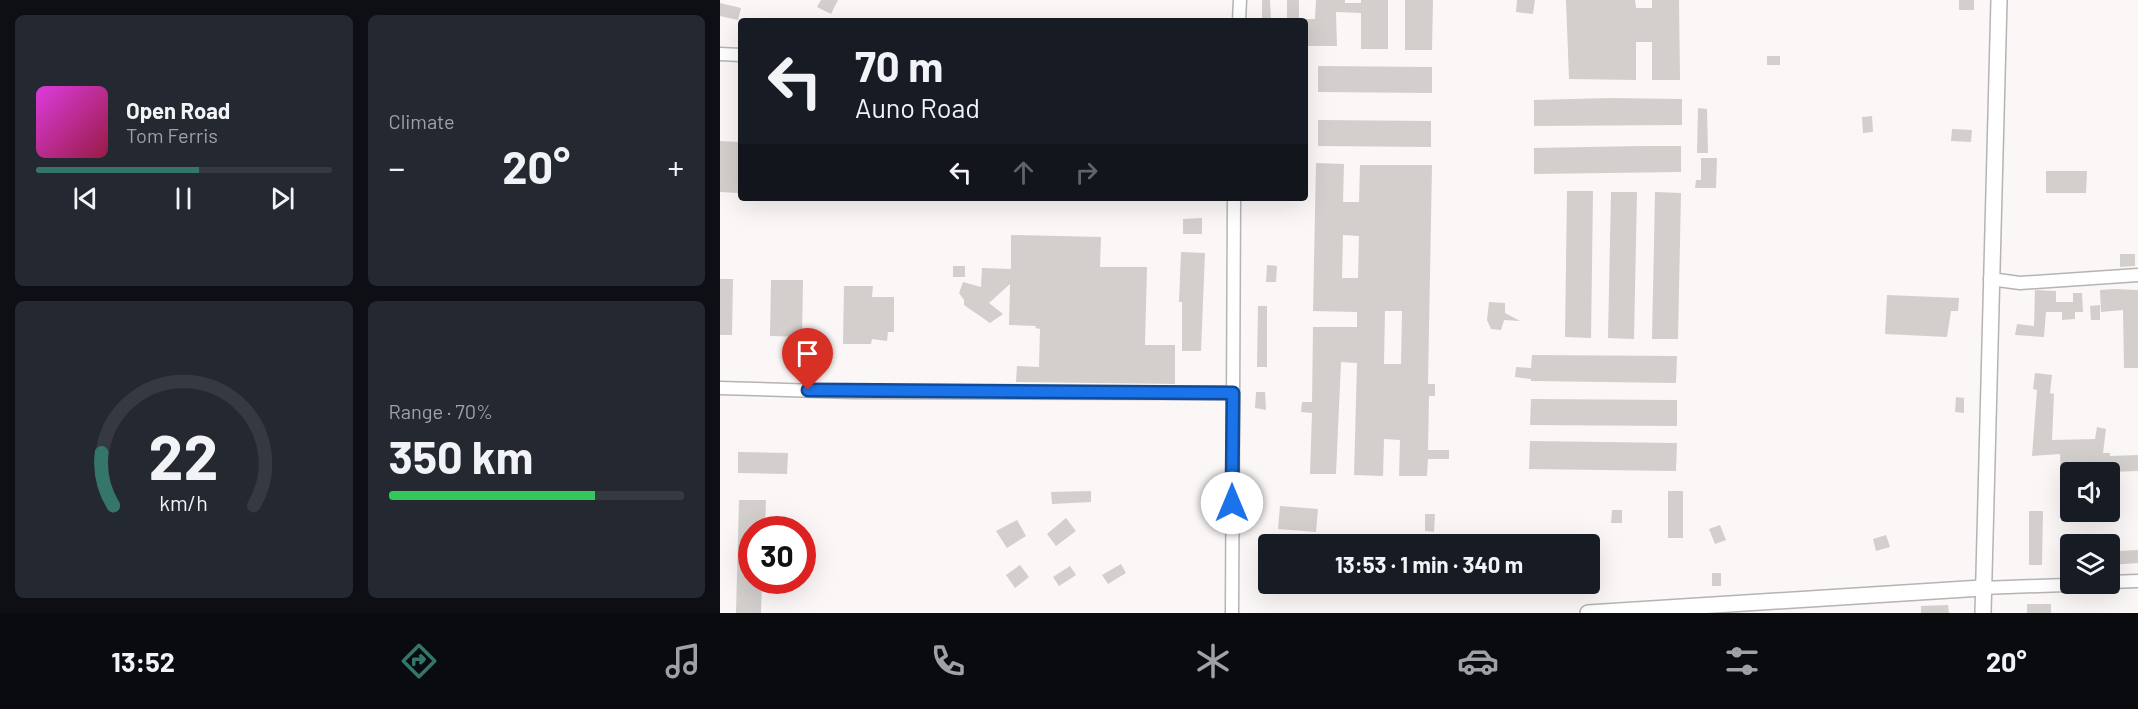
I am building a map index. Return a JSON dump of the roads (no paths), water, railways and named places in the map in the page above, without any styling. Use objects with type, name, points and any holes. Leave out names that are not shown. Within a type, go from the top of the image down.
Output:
[{"type":"street","points":[[1239,18],[1240,0]]},
{"type":"street","points":[[1983,613],[1999,0]]},
{"type":"street","points":[[720,54],[738,55]]},
{"type":"street","points":[[1232,613],[1234,201]]},
{"type":"street","points":[[1990,279],[2020,284],[2138,275]]},
{"type":"street","points":[[720,388],[852,392],[1233,393]]},
{"type":"street","points":[[2120,582],[2138,581]]},
{"type":"street","points":[[1588,613],[2060,585]]}]
